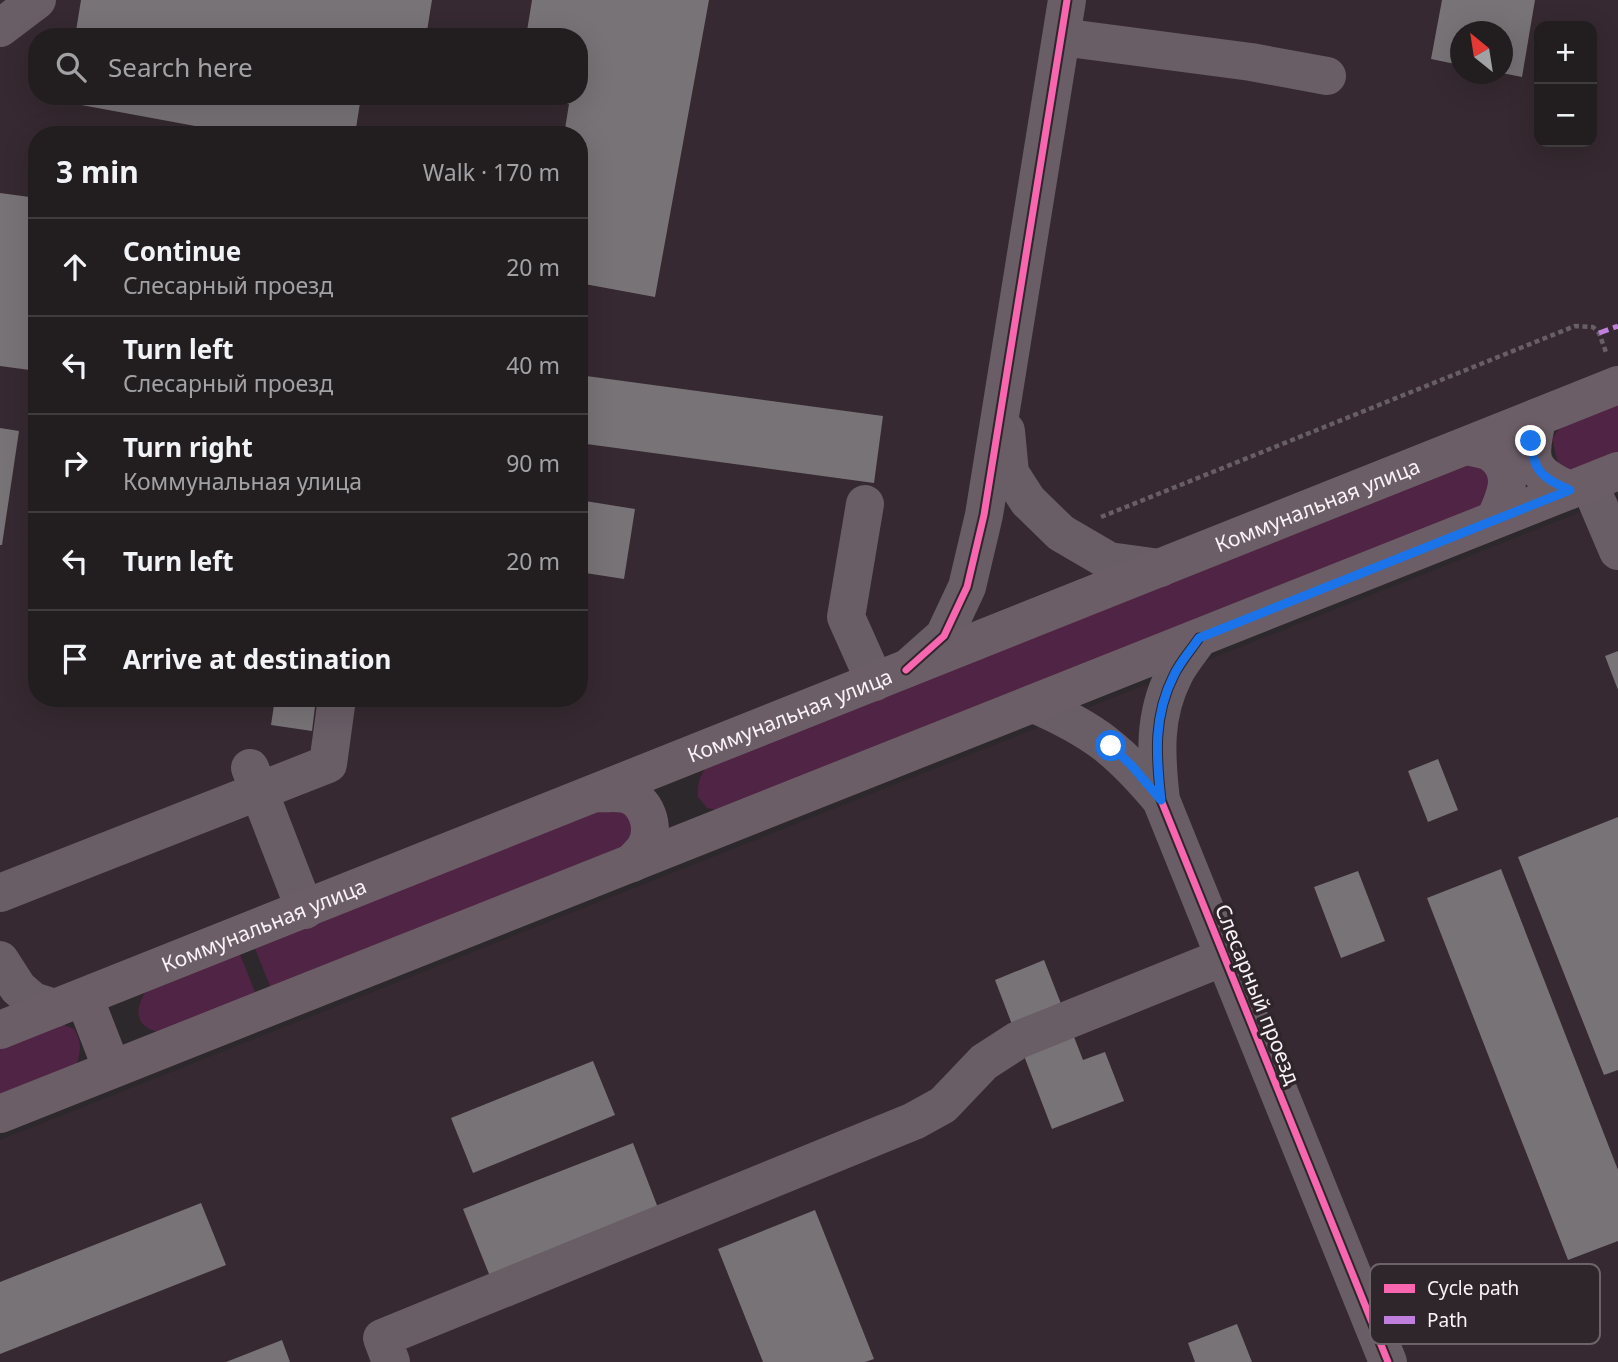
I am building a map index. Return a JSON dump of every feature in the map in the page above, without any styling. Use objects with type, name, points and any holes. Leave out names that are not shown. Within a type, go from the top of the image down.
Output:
[{"type":"main road","name":"Коммунальная улица","points":[[0,1030],[1618,385]]},
{"type":"main road","points":[[1538,417],[1531,441],[1532,461],[1546,480],[1592,481]]},
{"type":"main road","points":[[1466,446],[1492,453],[1506,469],[1507,492],[1495,519]]},
{"type":"main road","points":[[0,1114],[1592,481]]},
{"type":"main road","points":[[676,762],[662,782],[660,796],[664,812],[677,822],[711,832]]},
{"type":"main road","points":[[596,793],[624,794],[637,800],[646,811],[650,829],[647,845],[632,863]]},
{"type":"main road","points":[[70,1003],[112,1069]]},
{"type":"street","points":[[0,29],[37,0]]},
{"type":"street","points":[[865,504],[846,617],[891,676],[944,636],[967,587],[984,515],[1003,405],[1067,0]]},
{"type":"street","points":[[1061,37],[1251,62],[1327,76]]},
{"type":"street","points":[[1003,405],[1010,473],[1028,501],[1061,533],[1109,561],[1160,568]]},
{"type":"street","points":[[1592,481],[1618,551]]},
{"type":"street","name":"Слесарный проезд","points":[[1199,638],[1174,673],[1157,725],[1156,754],[1161,800],[1370,1318]]},
{"type":"street","name":"Слесарный проезд","points":[[1034,704],[1069,719],[1111,746],[1161,800]]},
{"type":"street","points":[[0,893],[254,780],[328,764],[336,707]]},
{"type":"street","points":[[254,780],[305,910]]},
{"type":"street","points":[[391,1362],[382,1338],[914,1121],[943,1105],[984,1062],[1018,1040],[1224,957]]},
{"type":"street","points":[[0,960],[18,988],[33,1001],[70,1003]]},
{"type":"street","name":"Слесарный проезд","points":[[1381,1344],[1388,1362]]},
{"type":"path","points":[[1061,533],[1575,326],[1593,327],[1599,333]]},
{"type":"shaded area","points":[[0,0],[1618,0],[1618,382],[0,1017]]},
{"type":"shaded area","points":[[1618,402],[1618,459],[1572,472],[1558,464],[1552,439],[1561,426]]},
{"type":"shaded area","points":[[1478,464],[1490,477],[1490,506],[717,810],[707,808],[698,797],[700,778],[711,762],[1458,467]]},
{"type":"shaded area","points":[[1618,497],[1618,1362],[0,1362],[0,1140]]},
{"type":"shaded area","points":[[604,805],[629,808],[633,845],[272,991],[254,946]]},
{"type":"shaded area","points":[[239,952],[257,997],[159,1032],[151,1030],[141,1022],[139,1011],[146,991]]},
{"type":"shaded area","points":[[59,1023],[74,1029],[78,1038],[80,1051],[76,1066],[0,1099],[0,1046]]},
{"type":"building","points":[[81,0],[432,0],[427,28],[76,28]]},
{"type":"building","points":[[532,0],[709,0],[655,297],[588,285],[588,126],[565,126],[569,105],[588,105],[588,28],[527,28]]},
{"type":"building","points":[[1442,0],[1535,0],[1522,77],[1513,75],[1513,21],[1450,21],[1450,63],[1431,59]]},
{"type":"building","points":[[81,105],[360,105],[356,126],[195,126]]},
{"type":"building","points":[[0,193],[28,197],[28,370],[0,366]]},
{"type":"building","points":[[588,376],[883,416],[874,483],[588,444]]},
{"type":"building","points":[[0,428],[19,431],[2,545],[0,545]]},
{"type":"building","points":[[588,501],[635,509],[624,579],[588,573]]},
{"type":"building","points":[[1618,651],[1618,690],[1605,656]]},
{"type":"building","points":[[274,707],[315,707],[312,731],[271,725]]},
{"type":"building","points":[[1438,759],[1458,810],[1428,822],[1408,771]]},
{"type":"building","points":[[1618,817],[1618,1070],[1604,1075],[1518,857]]},
{"type":"building","points":[[1501,869],[1618,1170],[1618,1241],[1568,1260],[1427,898]]},
{"type":"building","points":[[1358,871],[1385,941],[1341,958],[1314,887]]},
{"type":"building","points":[[1044,960],[1083,1060],[1105,1052],[1124,1101],[1052,1129],[995,980]]},
{"type":"building","points":[[593,1061],[615,1115],[473,1173],[451,1118]]},
{"type":"building","points":[[633,1143],[660,1213],[491,1279],[463,1209]]},
{"type":"building","points":[[201,1203],[226,1265],[0,1354],[0,1282]]},
{"type":"building","points":[[815,1210],[874,1359],[865,1362],[763,1362],[718,1249]]},
{"type":"building","points":[[1237,1324],[1252,1362],[1195,1362],[1188,1343]]},
{"type":"building","points":[[282,1340],[290,1362],[226,1362]]},
{"type":"marked path","points":[[1599,333],[1618,326]]},
{"type":"cycle path","points":[[906,670],[944,636],[967,587],[984,515],[1067,0]]},
{"type":"cycle path","points":[[1199,638],[1176,670],[1162,706],[1157,752],[1161,800],[1370,1317]]},
{"type":"cycle path","points":[[1381,1344],[1388,1362]]},
{"type":"route","points":[[1111,746],[1161,800],[1156,754],[1157,725],[1174,673],[1199,638],[1570,490],[1546,480],[1532,461],[1531,441]]}]
